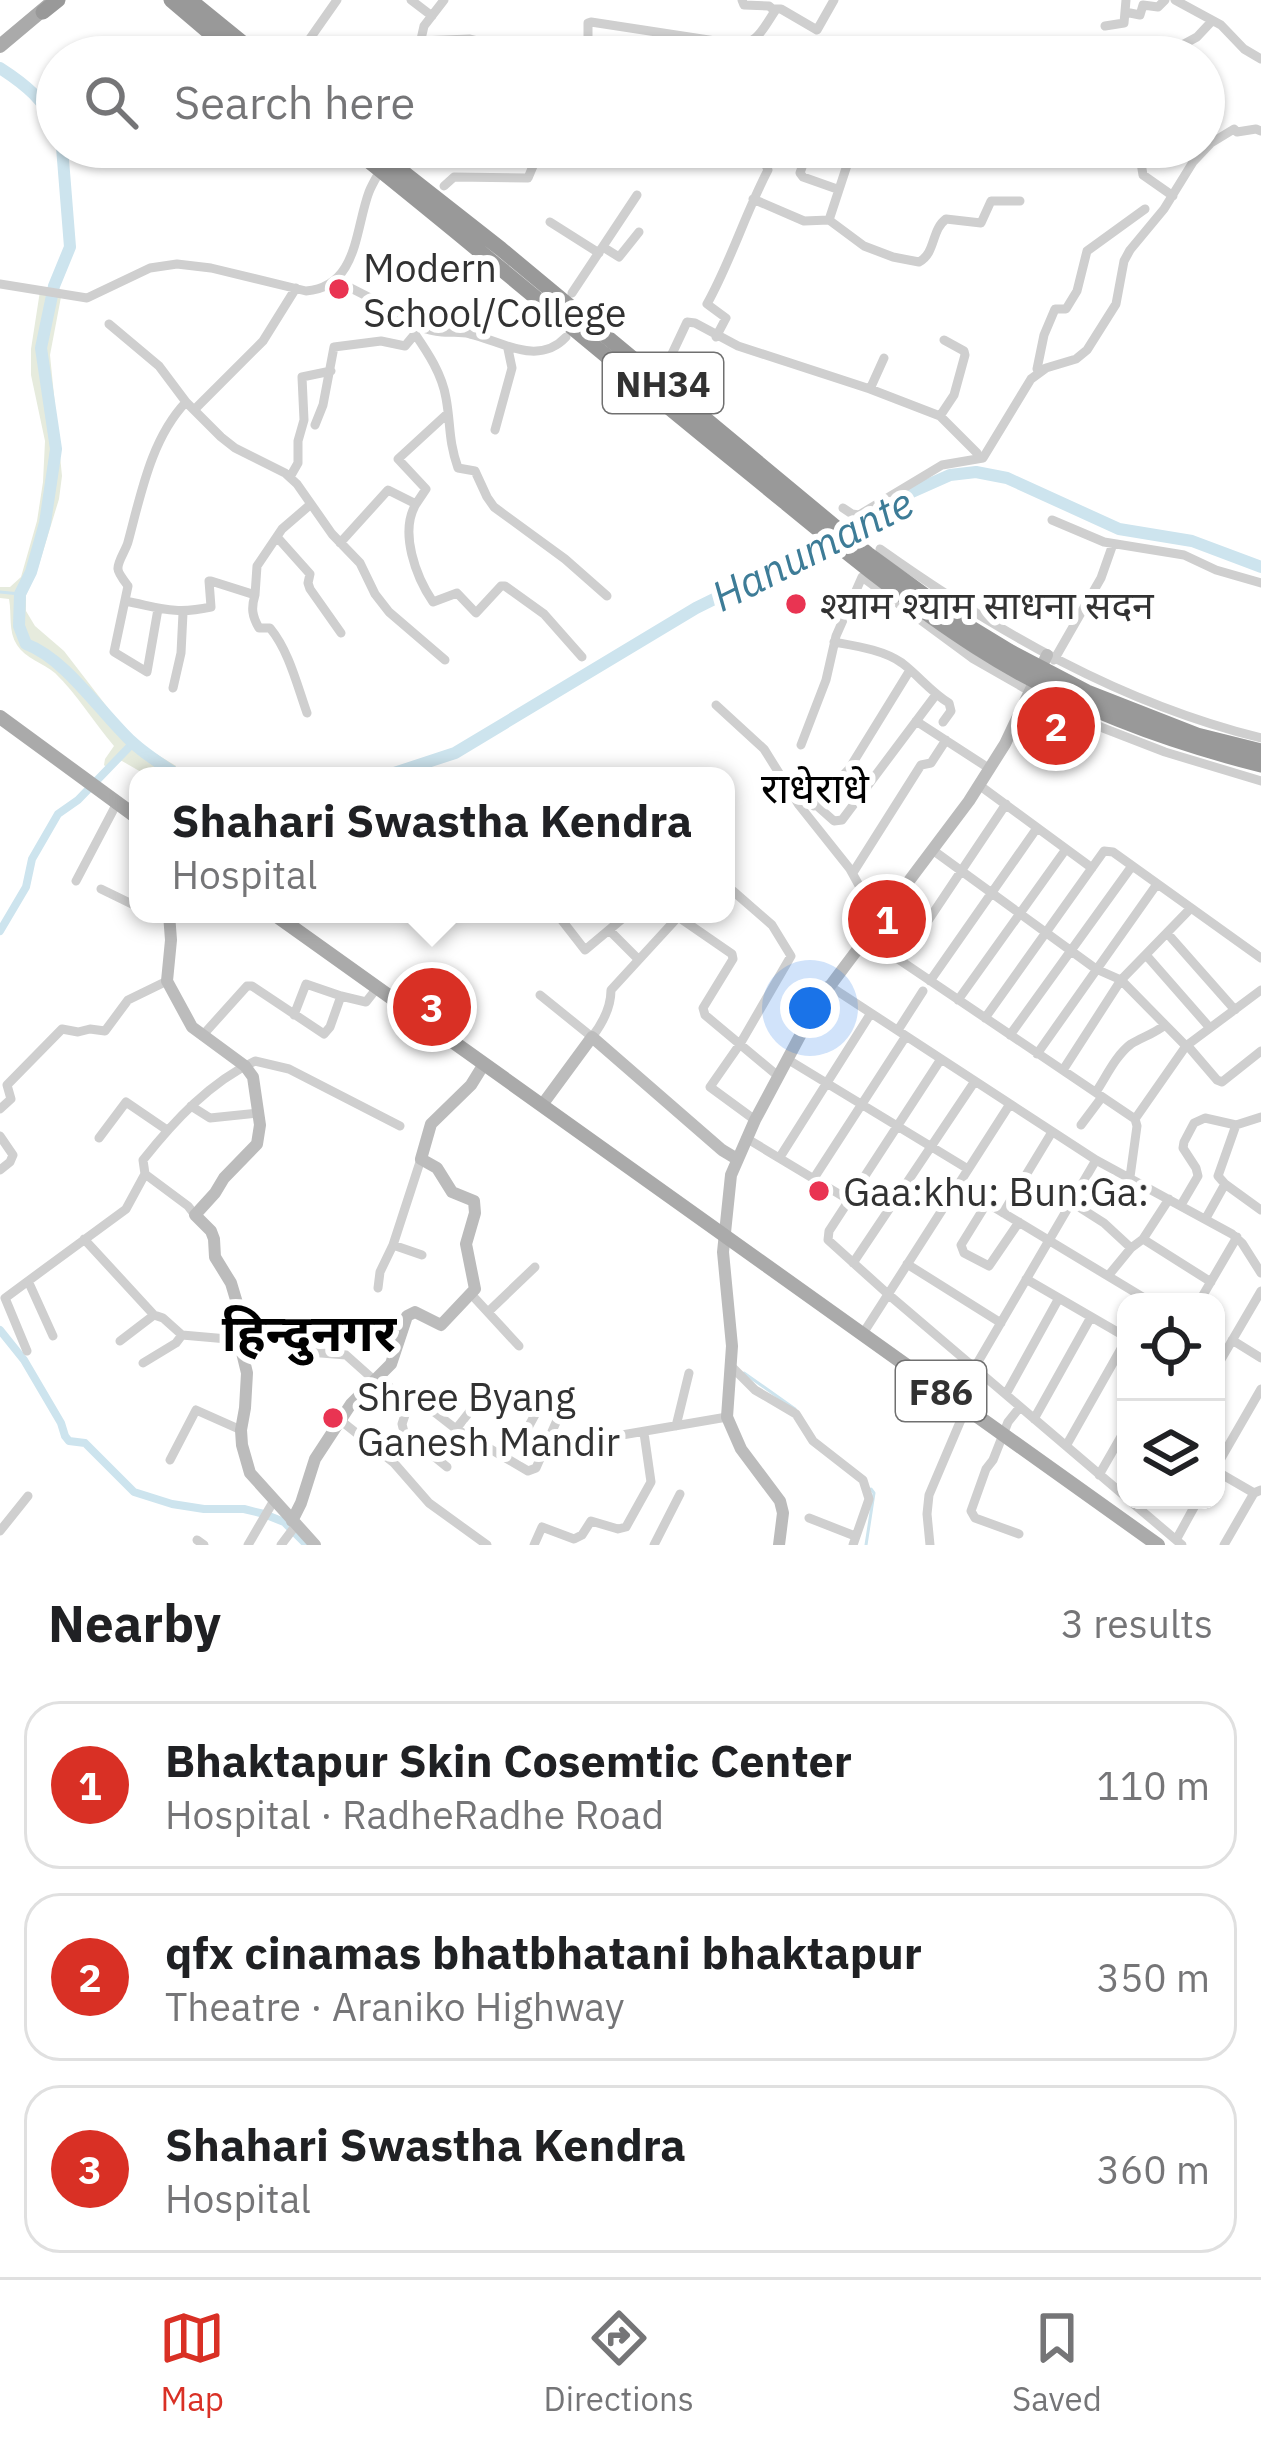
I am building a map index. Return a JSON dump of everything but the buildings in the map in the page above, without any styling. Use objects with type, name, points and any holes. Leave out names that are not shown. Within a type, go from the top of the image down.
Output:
[{"type":"highway","points":[[170,0],[213,36]]},
{"type":"highway","points":[[190,0],[234,36]]},
{"type":"highway","name":"NH34","points":[[395,168],[561,298],[820,522],[963,623],[1153,734],[1261,765]]},
{"type":"highway","name":"NH34","points":[[1041,671],[1149,717],[1261,751]]},
{"type":"main road","points":[[0,46],[50,3]]},
{"type":"main road","points":[[779,1545],[782,1506],[741,1449],[727,1417],[732,1366],[723,1252],[729,1184],[755,1120],[829,985],[934,851],[990,769],[1041,671]]},
{"type":"main road","points":[[0,718],[129,811]]},
{"type":"main road","points":[[170,923],[167,981],[186,1018],[253,1077],[260,1125],[256,1144],[195,1215],[211,1231],[215,1257],[237,1304],[247,1372],[241,1430],[250,1473],[268,1510],[315,1545]]},
{"type":"main road","name":"F86","points":[[287,923],[1156,1544]]},
{"type":"main road","points":[[542,1105],[592,1037],[737,1159]]},
{"type":"main road","points":[[293,1527],[315,1459],[340,1420],[396,1355],[400,1331],[410,1313],[441,1325],[476,1284],[466,1244],[474,1201],[448,1189],[443,1175],[421,1159],[431,1124],[471,1085],[484,1064]]},
{"type":"street","points":[[312,36],[337,0]]},
{"type":"street","points":[[411,0],[432,16]]},
{"type":"street","points":[[421,36],[444,0]]},
{"type":"street","points":[[742,0],[744,5],[782,9],[818,30],[834,0]]},
{"type":"street","points":[[1105,26],[1124,23],[1125,6],[1140,14],[1143,5],[1158,7],[1165,0]]},
{"type":"street","points":[[1175,0],[1226,30],[1261,59]]},
{"type":"street","points":[[758,36],[773,8]]},
{"type":"street","points":[[1198,36],[1212,21]]},
{"type":"street","points":[[588,36],[591,22],[685,36]]},
{"type":"street","points":[[1225,134],[1234,129],[1261,131]]},
{"type":"street","points":[[0,284],[92,297],[150,268],[178,264],[319,290],[337,281],[357,242],[368,195],[381,168]]},
{"type":"street","points":[[444,186],[454,177],[528,178],[532,168]]},
{"type":"street","points":[[695,323],[727,266],[767,168]]},
{"type":"street","points":[[802,168],[803,177],[838,189]]},
{"type":"street","points":[[829,220],[846,168]]},
{"type":"street","points":[[1142,168],[1143,175],[1173,196]]},
{"type":"street","points":[[843,508],[859,515],[942,465],[983,458],[1037,374],[1088,350],[1116,304],[1130,250],[1189,168]]},
{"type":"street","points":[[572,293],[637,194]]},
{"type":"street","points":[[753,199],[804,221],[829,220],[864,246],[919,262],[929,254],[940,223],[946,219],[980,223],[991,201],[1020,201]]},
{"type":"street","points":[[1037,369],[1049,318],[1055,309],[1066,309],[1077,291],[1087,251],[1145,209]]},
{"type":"street","points":[[550,221],[619,256],[639,232]]},
{"type":"street","points":[[337,281],[390,308],[389,313],[415,330],[440,377],[449,443],[458,468],[475,471],[490,502],[608,596]]},
{"type":"street","points":[[158,609],[147,672],[114,652],[128,586],[118,566],[167,425],[263,341],[296,288]]},
{"type":"street","points":[[706,304],[726,318],[716,337]]},
{"type":"street","points":[[664,363],[687,322],[695,323],[716,337],[771,358],[871,388],[940,416],[979,458]]},
{"type":"street","points":[[109,324],[159,366],[190,406],[235,448],[290,477],[360,563],[389,612],[445,660]]},
{"type":"street","points":[[415,330],[473,334],[508,349],[543,351],[566,338]]},
{"type":"street","points":[[315,425],[334,347],[367,342],[405,346],[415,330]]},
{"type":"street","points":[[940,416],[954,395],[965,355],[944,340]]},
{"type":"street","points":[[495,430],[509,387],[508,349]]},
{"type":"street","points":[[871,388],[884,358]]},
{"type":"street","points":[[290,477],[298,464],[304,420],[302,377],[331,371]]},
{"type":"street","points":[[447,414],[398,459],[426,489],[407,518],[418,572],[433,602],[457,593],[476,613],[505,586],[544,614],[582,657]]},
{"type":"street","points":[[340,543],[388,490],[416,504]]},
{"type":"street","points":[[307,713],[274,629],[259,628],[251,608],[257,566],[277,537],[311,504]]},
{"type":"street","points":[[1052,520],[1113,544],[1184,555],[1261,584]]},
{"type":"street","points":[[277,537],[310,574],[310,589],[341,633]]},
{"type":"street","points":[[1041,671],[1101,578],[1113,544]]},
{"type":"street","points":[[801,745],[826,680],[834,642],[862,578],[953,645],[1261,738]]},
{"type":"street","points":[[125,601],[183,613],[211,607],[209,581],[255,595]]},
{"type":"street","points":[[173,688],[183,613]]},
{"type":"street","points":[[834,642],[884,654],[910,670],[951,707],[943,722]]},
{"type":"street","points":[[805,814],[849,770],[910,670]]},
{"type":"street","points":[[1041,671],[1103,728],[1261,781]]},
{"type":"street","points":[[815,805],[834,821],[842,820],[935,696]]},
{"type":"street","points":[[716,705],[764,749],[866,898],[885,914]]},
{"type":"street","points":[[916,721],[990,769]]},
{"type":"street","points":[[850,869],[854,871],[921,765],[931,763],[946,740]]},
{"type":"street","points":[[979,784],[1092,868]]},
{"type":"street","points":[[76,881],[117,802]]},
{"type":"street","points":[[901,962],[1006,804]]},
{"type":"street","points":[[814,1178],[927,986],[1037,828]]},
{"type":"street","points":[[958,1000],[1066,849]]},
{"type":"street","points":[[934,851],[1096,969],[1121,980],[1217,1080],[1222,1082],[1261,1051]]},
{"type":"street","points":[[985,1018],[1104,851],[1113,852],[1261,958]]},
{"type":"street","points":[[1010,1035],[1132,866]]},
{"type":"street","points":[[1037,1054],[1157,884]]},
{"type":"street","points":[[101,890],[129,903]]},
{"type":"street","points":[[735,892],[772,925],[791,956],[710,1087],[755,1120]]},
{"type":"street","points":[[1063,1070],[1121,980],[1191,908]]},
{"type":"street","points":[[564,923],[586,950],[618,923]]},
{"type":"street","points":[[540,995],[592,1037],[606,1013],[611,990],[669,923]]},
{"type":"street","points":[[687,923],[733,959],[703,1011],[778,1076]]},
{"type":"street","points":[[610,931],[638,959]]},
{"type":"street","points":[[1167,933],[1234,1010]]},
{"type":"street","points":[[867,938],[927,986],[958,1000],[1135,1119],[1130,1178]]},
{"type":"street","points":[[1146,955],[1210,1028]]},
{"type":"street","points":[[0,1109],[11,1099],[7,1085],[62,1029],[105,1031],[128,1000],[167,981]]},
{"type":"street","points":[[294,1015],[306,984],[365,1002],[377,988]]},
{"type":"street","points":[[829,985],[1096,1160],[1237,1237],[1261,1273]]},
{"type":"street","points":[[202,1036],[247,986],[327,1033],[341,996]]},
{"type":"street","points":[[1135,1119],[1186,1046],[1261,990]]},
{"type":"street","points":[[780,1156],[871,1013]]},
{"type":"street","points":[[1082,1125],[1123,1051],[1165,1025]]},
{"type":"street","points":[[788,1059],[968,1169]]},
{"type":"street","points":[[941,1059],[829,1231],[828,1240],[1117,1488]]},
{"type":"street","points":[[27,1351],[2,1294],[29,1283],[126,1209],[145,1174],[143,1160],[167,1130],[245,1066],[255,1061],[289,1069],[400,1126]]},
{"type":"street","points":[[853,1263],[975,1081]]},
{"type":"street","points":[[99,1138],[126,1102],[167,1130]]},
{"type":"street","points":[[862,1335],[1010,1104]]},
{"type":"street","points":[[191,1106],[210,1118],[258,1113]]},
{"type":"street","points":[[1180,1205],[1198,1176],[1184,1148],[1194,1123],[1205,1118],[1236,1125],[1261,1117]]},
{"type":"street","points":[[1236,1125],[1218,1176],[1261,1210]]},
{"type":"street","points":[[1003,1213],[1052,1132]]},
{"type":"street","points":[[0,1136],[13,1155],[0,1170]]},
{"type":"street","points":[[746,1138],[849,1200]]},
{"type":"street","points":[[378,1288],[421,1159]]},
{"type":"street","points":[[975,1367],[1096,1160]]},
{"type":"street","points":[[145,1174],[195,1215]]},
{"type":"street","points":[[1206,1218],[1225,1184]]},
{"type":"street","points":[[957,1185],[1136,1293]]},
{"type":"street","points":[[1108,1276],[1143,1239],[1168,1199]]},
{"type":"street","points":[[1071,1202],[1104,1222],[1131,1248]]},
{"type":"street","points":[[987,1203],[961,1245],[964,1253],[989,1266],[1019,1222]]},
{"type":"street","points":[[1204,1293],[1237,1237]]},
{"type":"street","points":[[84,1239],[154,1315],[182,1335],[239,1340]]},
{"type":"street","points":[[1143,1239],[1211,1282]]},
{"type":"street","points":[[393,1245],[422,1255]]},
{"type":"street","points":[[908,1264],[1001,1323]]},
{"type":"street","points":[[488,1312],[535,1267]]},
{"type":"street","points":[[1026,1279],[1117,1333]]},
{"type":"street","points":[[29,1283],[52,1336]]},
{"type":"street","points":[[1225,1352],[1261,1292]]},
{"type":"street","points":[[471,1294],[519,1346]]},
{"type":"street","points":[[1006,1394],[1059,1298]]},
{"type":"street","points":[[120,1341],[154,1315]]},
{"type":"street","points":[[1034,1419],[1091,1317]]},
{"type":"street","points":[[143,1363],[182,1335]]},
{"type":"street","points":[[1232,1340],[1261,1358]]},
{"type":"street","points":[[296,1351],[346,1355],[403,1404],[424,1404],[456,1429],[528,1471],[536,1468],[561,1412]]},
{"type":"street","points":[[1066,1446],[1117,1354]]},
{"type":"street","points":[[732,1366],[755,1390],[796,1414],[812,1441],[863,1480],[869,1499],[854,1540],[809,1518]]},
{"type":"street","points":[[676,1426],[689,1372]]},
{"type":"street","points":[[456,1429],[490,1386]]},
{"type":"street","points":[[1225,1453],[1261,1390]]},
{"type":"street","points":[[543,1400],[525,1433],[548,1441],[581,1442],[727,1417]]},
{"type":"street","points":[[408,1406],[404,1432],[447,1467]]},
{"type":"street","points":[[1019,1534],[972,1514],[986,1469],[1020,1407]]},
{"type":"street","points":[[929,1545],[929,1495],[966,1408]]},
{"type":"street","points":[[170,1460],[196,1410],[241,1430]]},
{"type":"street","points":[[340,1420],[394,1463],[429,1503],[487,1545]]},
{"type":"street","points":[[534,1545],[542,1527],[574,1539],[592,1521],[626,1527],[651,1482],[644,1432]]},
{"type":"street","points":[[1100,1474],[1117,1445]]},
{"type":"street","points":[[1224,1545],[1257,1492],[1225,1474]]},
{"type":"street","points":[[659,1544],[680,1494]]},
{"type":"street","points":[[0,1531],[28,1496]]},
{"type":"street","points":[[1125,1522],[1129,1509]]},
{"type":"street","points":[[1141,1509],[1179,1542],[1194,1509]]},
{"type":"street","points":[[248,1545],[268,1510]]},
{"type":"street","points":[[281,1545],[293,1527]]},
{"type":"shaded area","points":[[40,291],[61,297],[50,355],[62,476],[59,499],[26,595],[26,611],[121,725],[175,767],[132,767],[122,761],[110,771],[104,765],[114,746],[63,681],[20,650],[14,640],[9,599],[0,598],[0,587],[10,587],[21,577],[43,482],[45,441],[31,375]]},
{"type":"waterway","points":[[0,68],[36,96]]},
{"type":"waterway","points":[[64,168],[70,247],[54,286],[41,348],[56,449],[45,523],[20,594],[19,626],[26,644],[55,661],[132,742],[166,767]]},
{"type":"waterway","name":"Hanumante","points":[[412,767],[455,753],[696,608],[779,567],[825,551],[905,495],[950,475],[976,472],[1007,478],[1119,529],[1192,541],[1261,567]]},
{"type":"waterway","points":[[0,592],[20,594]]},
{"type":"waterway","points":[[0,931],[26,887],[32,859],[58,814],[133,743]]},
{"type":"waterway","points":[[0,1330],[24,1360],[69,1441],[85,1443],[134,1492],[172,1504],[264,1514],[284,1522],[307,1545]]},
{"type":"waterway","points":[[744,1373],[795,1409]]},
{"type":"waterway","points":[[866,1545],[871,1489]]},
{"type":"place","name":"Modern School/College","points":[[339,289]]},
{"type":"place","name":"श्याम श्याम साधना सदन","points":[[796,604]]},
{"type":"place","name":"qfx cinamas bhatbhatani bhaktapur","points":[[1056,726]]},
{"type":"place","name":"Bhaktapur Skin Cosemtic Center","points":[[887,919]]},
{"type":"place","name":"Shahari Swastha Kendra","points":[[432,1007]]},
{"type":"place","name":"Gaa:khu: Bun:Ga:","points":[[819,1191]]},
{"type":"place","name":"Shree Byang Ganesh Mandir","points":[[333,1418]]},
{"type":"district","name":"राधेराधे","points":[[815,787]]},
{"type":"district","name":"हिन्दुनगर","points":[[309,1332]]}]
